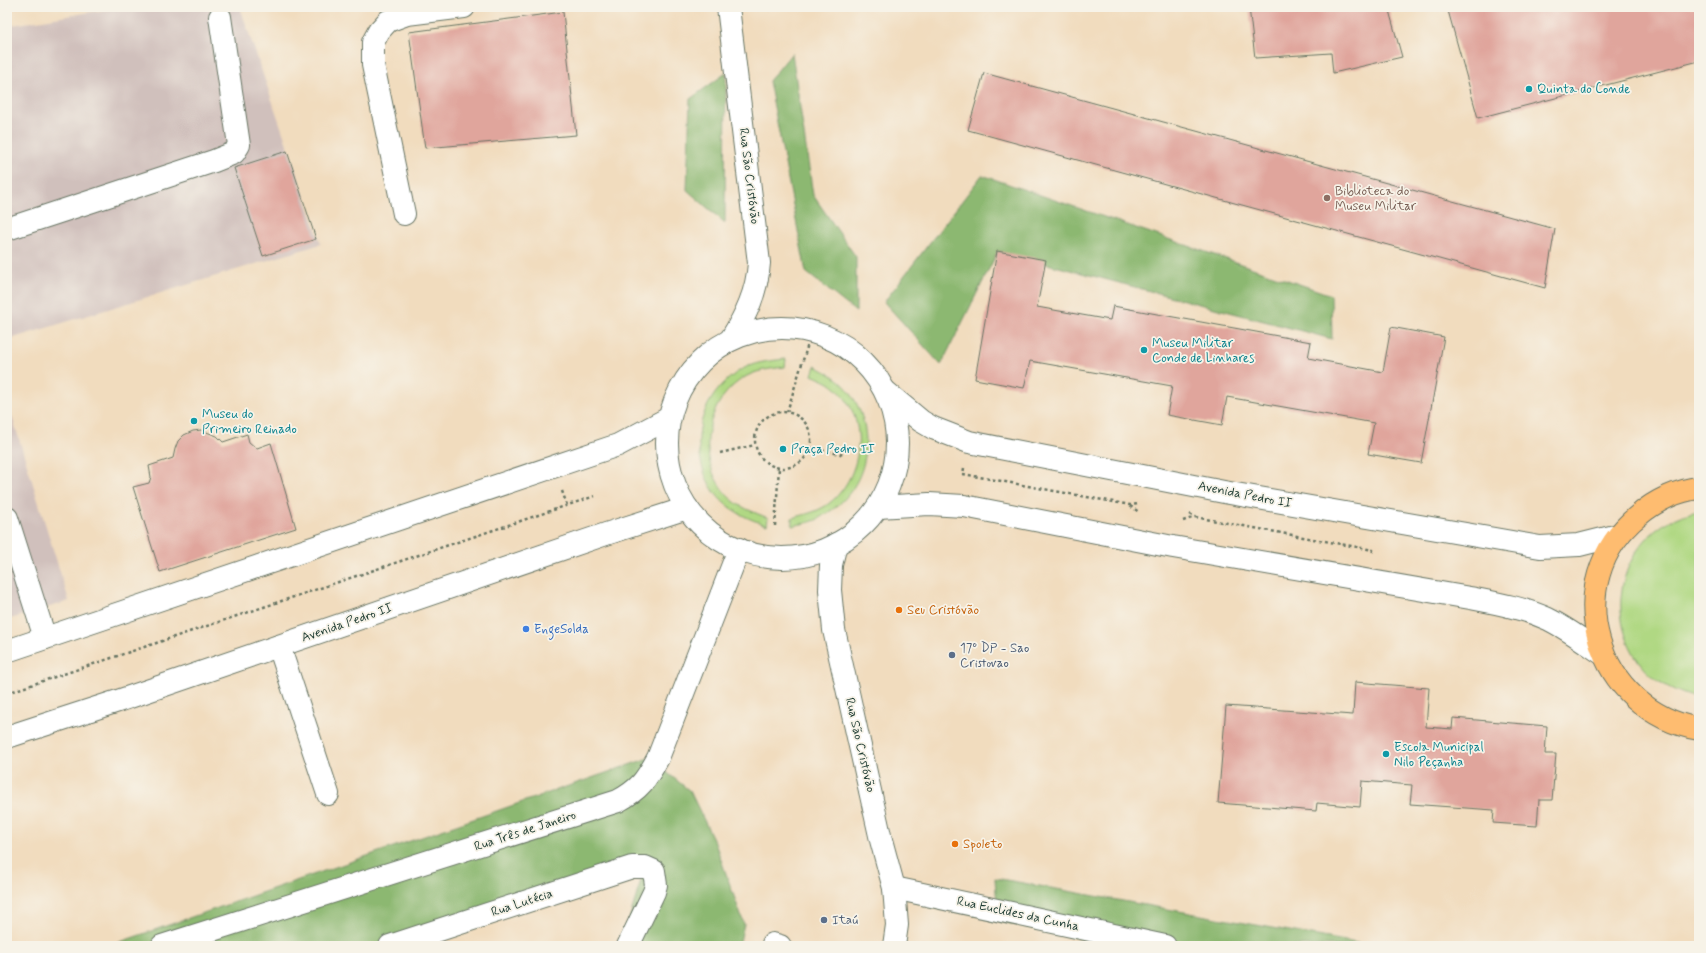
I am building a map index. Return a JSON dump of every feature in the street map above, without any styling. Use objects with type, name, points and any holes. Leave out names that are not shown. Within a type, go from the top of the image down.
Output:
[{"type":"main road","points":[[1699,488],[1681,492],[1647,508],[1632,520],[1619,535],[1607,555],[1600,571],[1594,605],[1595,621],[1603,654],[1613,673],[1626,689],[1641,704],[1659,715],[1685,726],[1699,729]]},
{"type":"street","points":[[404,214],[373,65],[373,42],[379,31],[388,21],[407,14],[464,7]]},
{"type":"street","name":"Rua São Cristóvão","points":[[731,339],[750,303],[758,279],[759,263],[733,9]]},
{"type":"street","points":[[7,229],[234,153],[239,145],[220,17]]},
{"type":"street","points":[[787,328],[812,331],[837,341],[858,356],[871,370],[885,391],[895,419],[898,441],[897,456],[890,483],[878,507],[861,527],[836,544],[810,554],[790,557],[773,557],[752,554],[714,536],[699,523],[687,508],[673,482],[669,468],[666,446],[669,418],[677,394],[694,368],[710,352],[731,339],[758,330],[787,328]]},
{"type":"street","name":"Avenida Pedro II","points":[[885,391],[921,421],[933,428],[969,442],[1224,492],[1540,547],[1579,545],[1619,535]]},
{"type":"street","points":[[7,651],[618,445],[669,418]]},
{"type":"street","points":[[878,507],[929,504],[964,506],[1174,547],[1470,598],[1511,607],[1547,619],[1572,632],[1603,654]]},
{"type":"street","name":"Avenida Pedro II","points":[[7,737],[606,534],[687,508]]},
{"type":"street","points":[[7,518],[45,638]]},
{"type":"street","name":"Rua São Cristóvão","points":[[836,544],[831,565],[830,590],[834,630],[879,833],[894,888],[897,925],[894,946]]},
{"type":"street","name":"Rua Três de Janeiro","points":[[162,946],[618,801],[632,793],[648,778],[658,758],[739,549]]},
{"type":"street","points":[[279,646],[328,794]]},
{"type":"street","name":"Rua Lutécia","points":[[390,946],[632,867],[645,867],[654,871],[656,885],[628,946]]},
{"type":"street","name":"Rua Euclides da Cunha","points":[[894,888],[1165,946]]},
{"type":"path","points":[[787,412],[812,331]]},
{"type":"path","points":[[778,412],[787,412],[800,418],[809,429],[811,439],[810,448],[805,457],[798,464],[789,468],[779,468],[770,465],[763,460],[755,445],[754,436],[762,420],[769,415],[778,412]]},
{"type":"path","points":[[720,453],[755,445]]},
{"type":"path","points":[[810,448],[845,455]]},
{"type":"path","points":[[775,526],[779,468]]},
{"type":"path","points":[[963,474],[1130,505]]},
{"type":"path","points":[[7,692],[595,496]]},
{"type":"path","points":[[1195,517],[1372,550]]},
{"type":"shaded area","points":[[121,7],[240,7],[321,244],[7,340],[7,26]]},
{"type":"shaded area","points":[[7,400],[69,601],[7,620]]},
{"type":"green space","points":[[792,53],[813,195],[856,257],[856,312],[806,272],[769,81]]},
{"type":"green space","points":[[726,73],[725,223],[687,190],[690,99]]},
{"type":"green space","points":[[982,175],[1331,295],[1332,339],[998,251],[941,365],[884,302]]},
{"type":"green space","points":[[786,359],[785,367],[763,370],[747,376],[729,390],[719,403],[712,418],[708,434],[708,451],[711,467],[718,483],[728,496],[736,503],[768,518],[767,525],[750,519],[734,510],[724,503],[715,493],[704,472],[700,458],[700,430],[703,417],[715,393],[736,373],[754,364]]},
{"type":"green space","points":[[815,366],[840,381],[851,394],[859,409],[864,425],[866,442],[865,458],[860,474],[853,488],[842,501],[829,512],[816,520],[792,526],[792,518],[824,507],[833,500],[844,487],[852,473],[857,457],[857,424],[851,408],[842,395],[829,383],[812,375]]},
{"type":"green space","points":[[1699,511],[1699,699],[1666,686],[1652,676],[1640,663],[1628,641],[1622,617],[1621,593],[1627,570],[1638,549],[1654,532],[1674,519]]},
{"type":"green space","points":[[649,758],[690,791],[715,843],[744,924],[739,946],[621,946],[645,867],[389,946],[117,946],[117,943]]},
{"type":"green space","points":[[995,878],[1373,946],[1115,946],[998,921]]},
{"type":"building","points":[[1249,7],[1388,7],[1402,57],[1333,73],[1331,53],[1255,58]]},
{"type":"building","name":"Quinta do Conde","points":[[1447,7],[1699,7],[1699,61],[1478,118]]},
{"type":"building","points":[[563,12],[576,135],[425,148],[409,32]]},
{"type":"building","name":"Biblioteca do Museu Militar","points":[[984,73],[1555,229],[1545,288],[968,130]]},
{"type":"building","points":[[287,151],[316,239],[263,256],[234,168]]},
{"type":"building","name":"Museu Militar Conde de Linhares","points":[[997,251],[1046,260],[1037,307],[1110,320],[1113,306],[1311,342],[1308,358],[1383,372],[1391,327],[1444,337],[1421,463],[1368,454],[1374,423],[1227,397],[1222,425],[1167,415],[1172,386],[1030,361],[1024,388],[975,379]]},
{"type":"building","points":[[201,430],[217,436],[223,442],[247,434],[249,442],[257,448],[271,443],[296,528],[160,572],[133,487],[149,483],[151,477],[149,466],[173,458],[178,441],[184,435],[193,431]]},
{"type":"building","name":"Escola Municipal Nilo Peçanha","points":[[1355,682],[1429,688],[1426,727],[1452,729],[1453,718],[1547,726],[1545,754],[1556,754],[1552,800],[1539,800],[1537,826],[1493,823],[1494,810],[1410,804],[1412,785],[1362,781],[1360,807],[1317,803],[1316,811],[1218,803],[1226,706],[1353,715]]},
{"type":"place","name":"Quinta do Conde","points":[[1529,89]]},
{"type":"place","name":"Biblioteca do Museu Militar","points":[[1327,198]]},
{"type":"place","name":"Museu Militar Conde de Linhares","points":[[1144,350]]},
{"type":"place","name":"Museu do Primeiro Reinado","points":[[194,421]]},
{"type":"place","name":"Praça Pedro II","points":[[783,449]]},
{"type":"place","name":"Seu Cristóvão","points":[[899,610]]},
{"type":"place","name":"EngeSolda","points":[[526,629]]},
{"type":"place","name":"17º DP - Sao Cristovao","points":[[952,655]]},
{"type":"place","name":"Escola Municipal Nilo Peçanha","points":[[1386,754]]},
{"type":"place","name":"Spoleto","points":[[955,844]]},
{"type":"place","name":"Itaú","points":[[824,920]]}]
